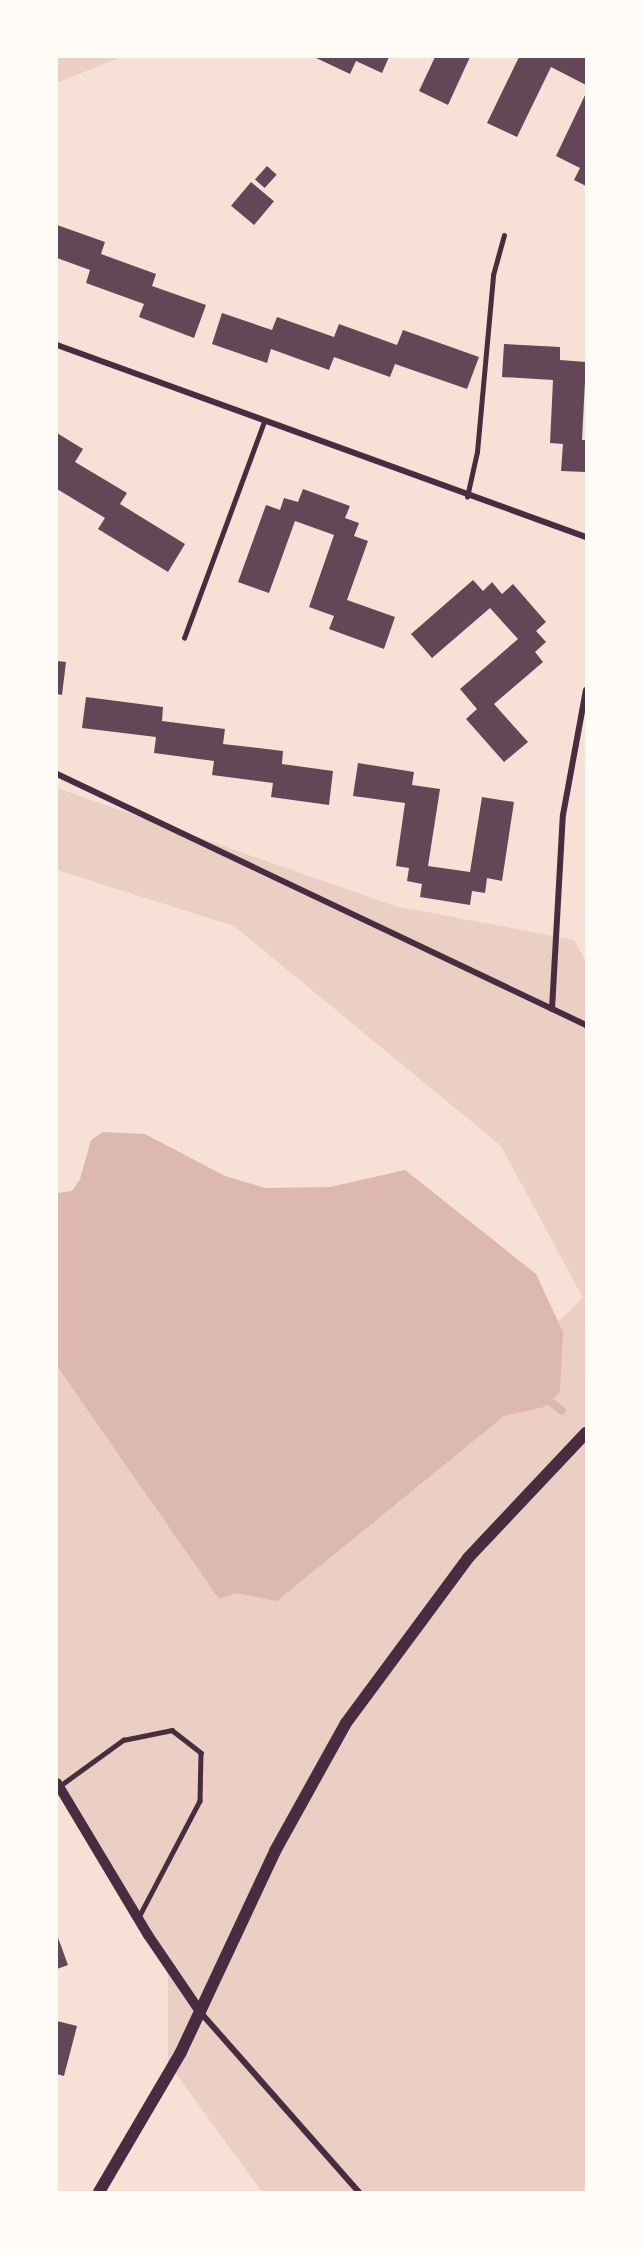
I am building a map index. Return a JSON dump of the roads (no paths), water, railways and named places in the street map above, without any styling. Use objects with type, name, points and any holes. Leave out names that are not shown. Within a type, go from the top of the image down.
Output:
[{"type":"main road","points":[[99,2192],[201,2013],[275,1851],[346,1723],[468,1558],[586,1433]]},
{"type":"street","points":[[57,345],[467,497],[586,537]]},
{"type":"street","points":[[552,1009],[563,815],[586,690]]},
{"type":"street","points":[[57,774],[586,1026]]},
{"type":"street","points":[[58,1785],[138,1919],[201,2013],[359,2192]]},
{"type":"lane","points":[[467,497],[477,452],[493,275],[504,235]]},
{"type":"lane","points":[[184,638],[264,422]]},
{"type":"lane","points":[[58,1785],[123,1740],[172,1730],[201,1753],[200,1801],[138,1919]]},
{"type":"waterway","points":[[543,1396],[562,1411]]}]
